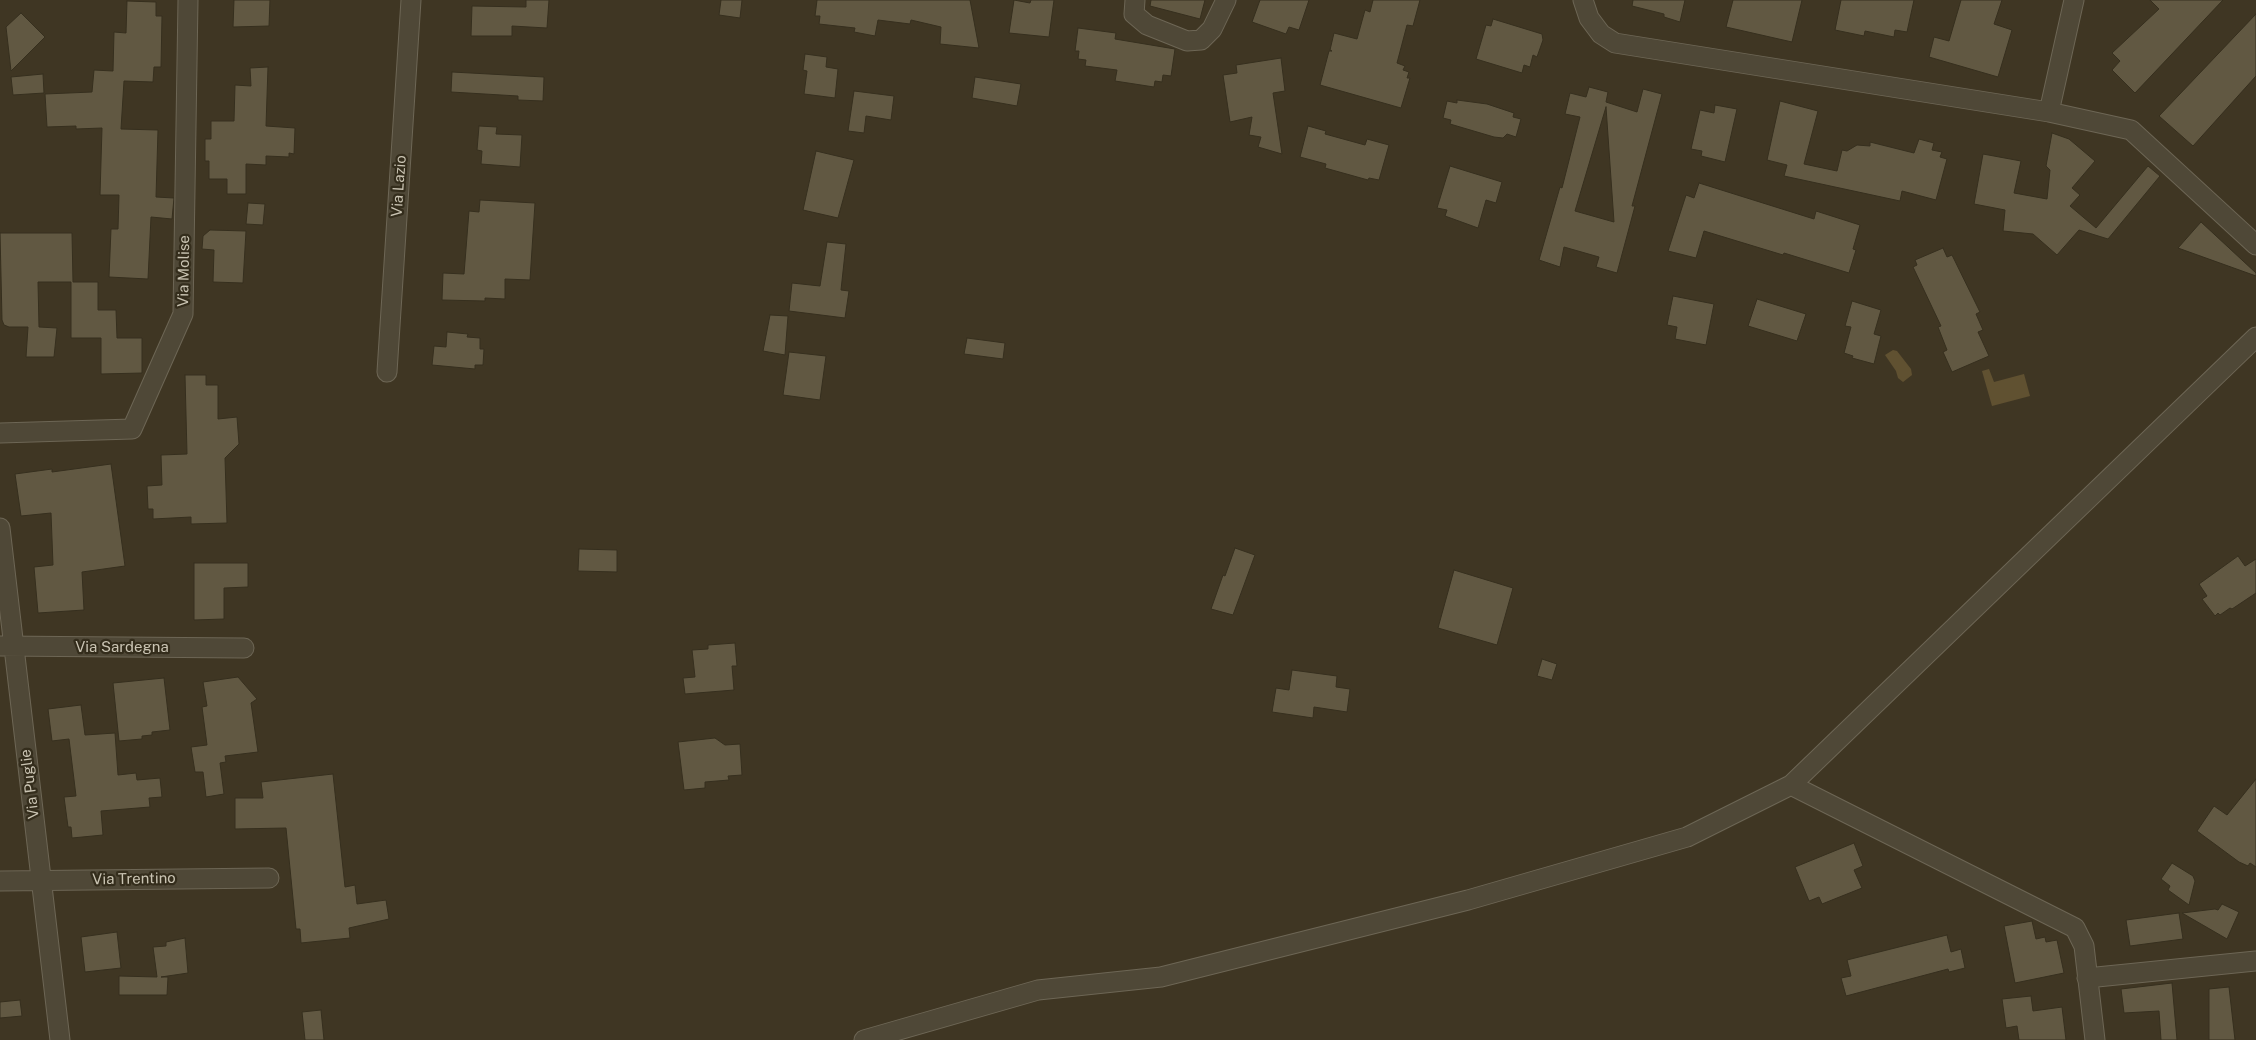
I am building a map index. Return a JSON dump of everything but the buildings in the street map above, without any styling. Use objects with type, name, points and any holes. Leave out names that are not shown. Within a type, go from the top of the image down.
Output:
[{"type":"street","name":"Via Molise","points":[[0,432],[132,429],[183,314],[188,0]]},
{"type":"street","name":"Via Lazio","points":[[387,372],[411,0]]},
{"type":"street","points":[[1135,0],[1134,14],[1147,25],[1187,41],[1201,40],[1212,28],[1226,0]]},
{"type":"street","points":[[1584,0],[1589,18],[1601,34],[1615,43],[2049,112],[2131,130],[2256,245]]},
{"type":"street","points":[[2049,112],[2074,0]]},
{"type":"street","points":[[864,1040],[1038,990],[1161,977],[1468,900],[1687,837],[1791,785],[2256,336]]},
{"type":"street","name":"Via Puglie","points":[[0,528],[7,646],[41,880],[60,1040]]},
{"type":"street","name":"Via Sardegna","points":[[7,646],[244,648]]},
{"type":"street","points":[[1791,785],[2075,928],[2084,946],[2095,1040]]},
{"type":"street","name":"Via Trentino","points":[[0,881],[269,878]]},
{"type":"street","points":[[2087,978],[2256,961]]},
{"type":"shaded area","points":[[1893,350],[1897,351],[1911,369],[1912,375],[1903,382],[1898,378],[1896,371],[1885,355]]},
{"type":"shaded area","points":[[1989,369],[1994,382],[2024,374],[2030,396],[1992,406],[1982,371]]}]
